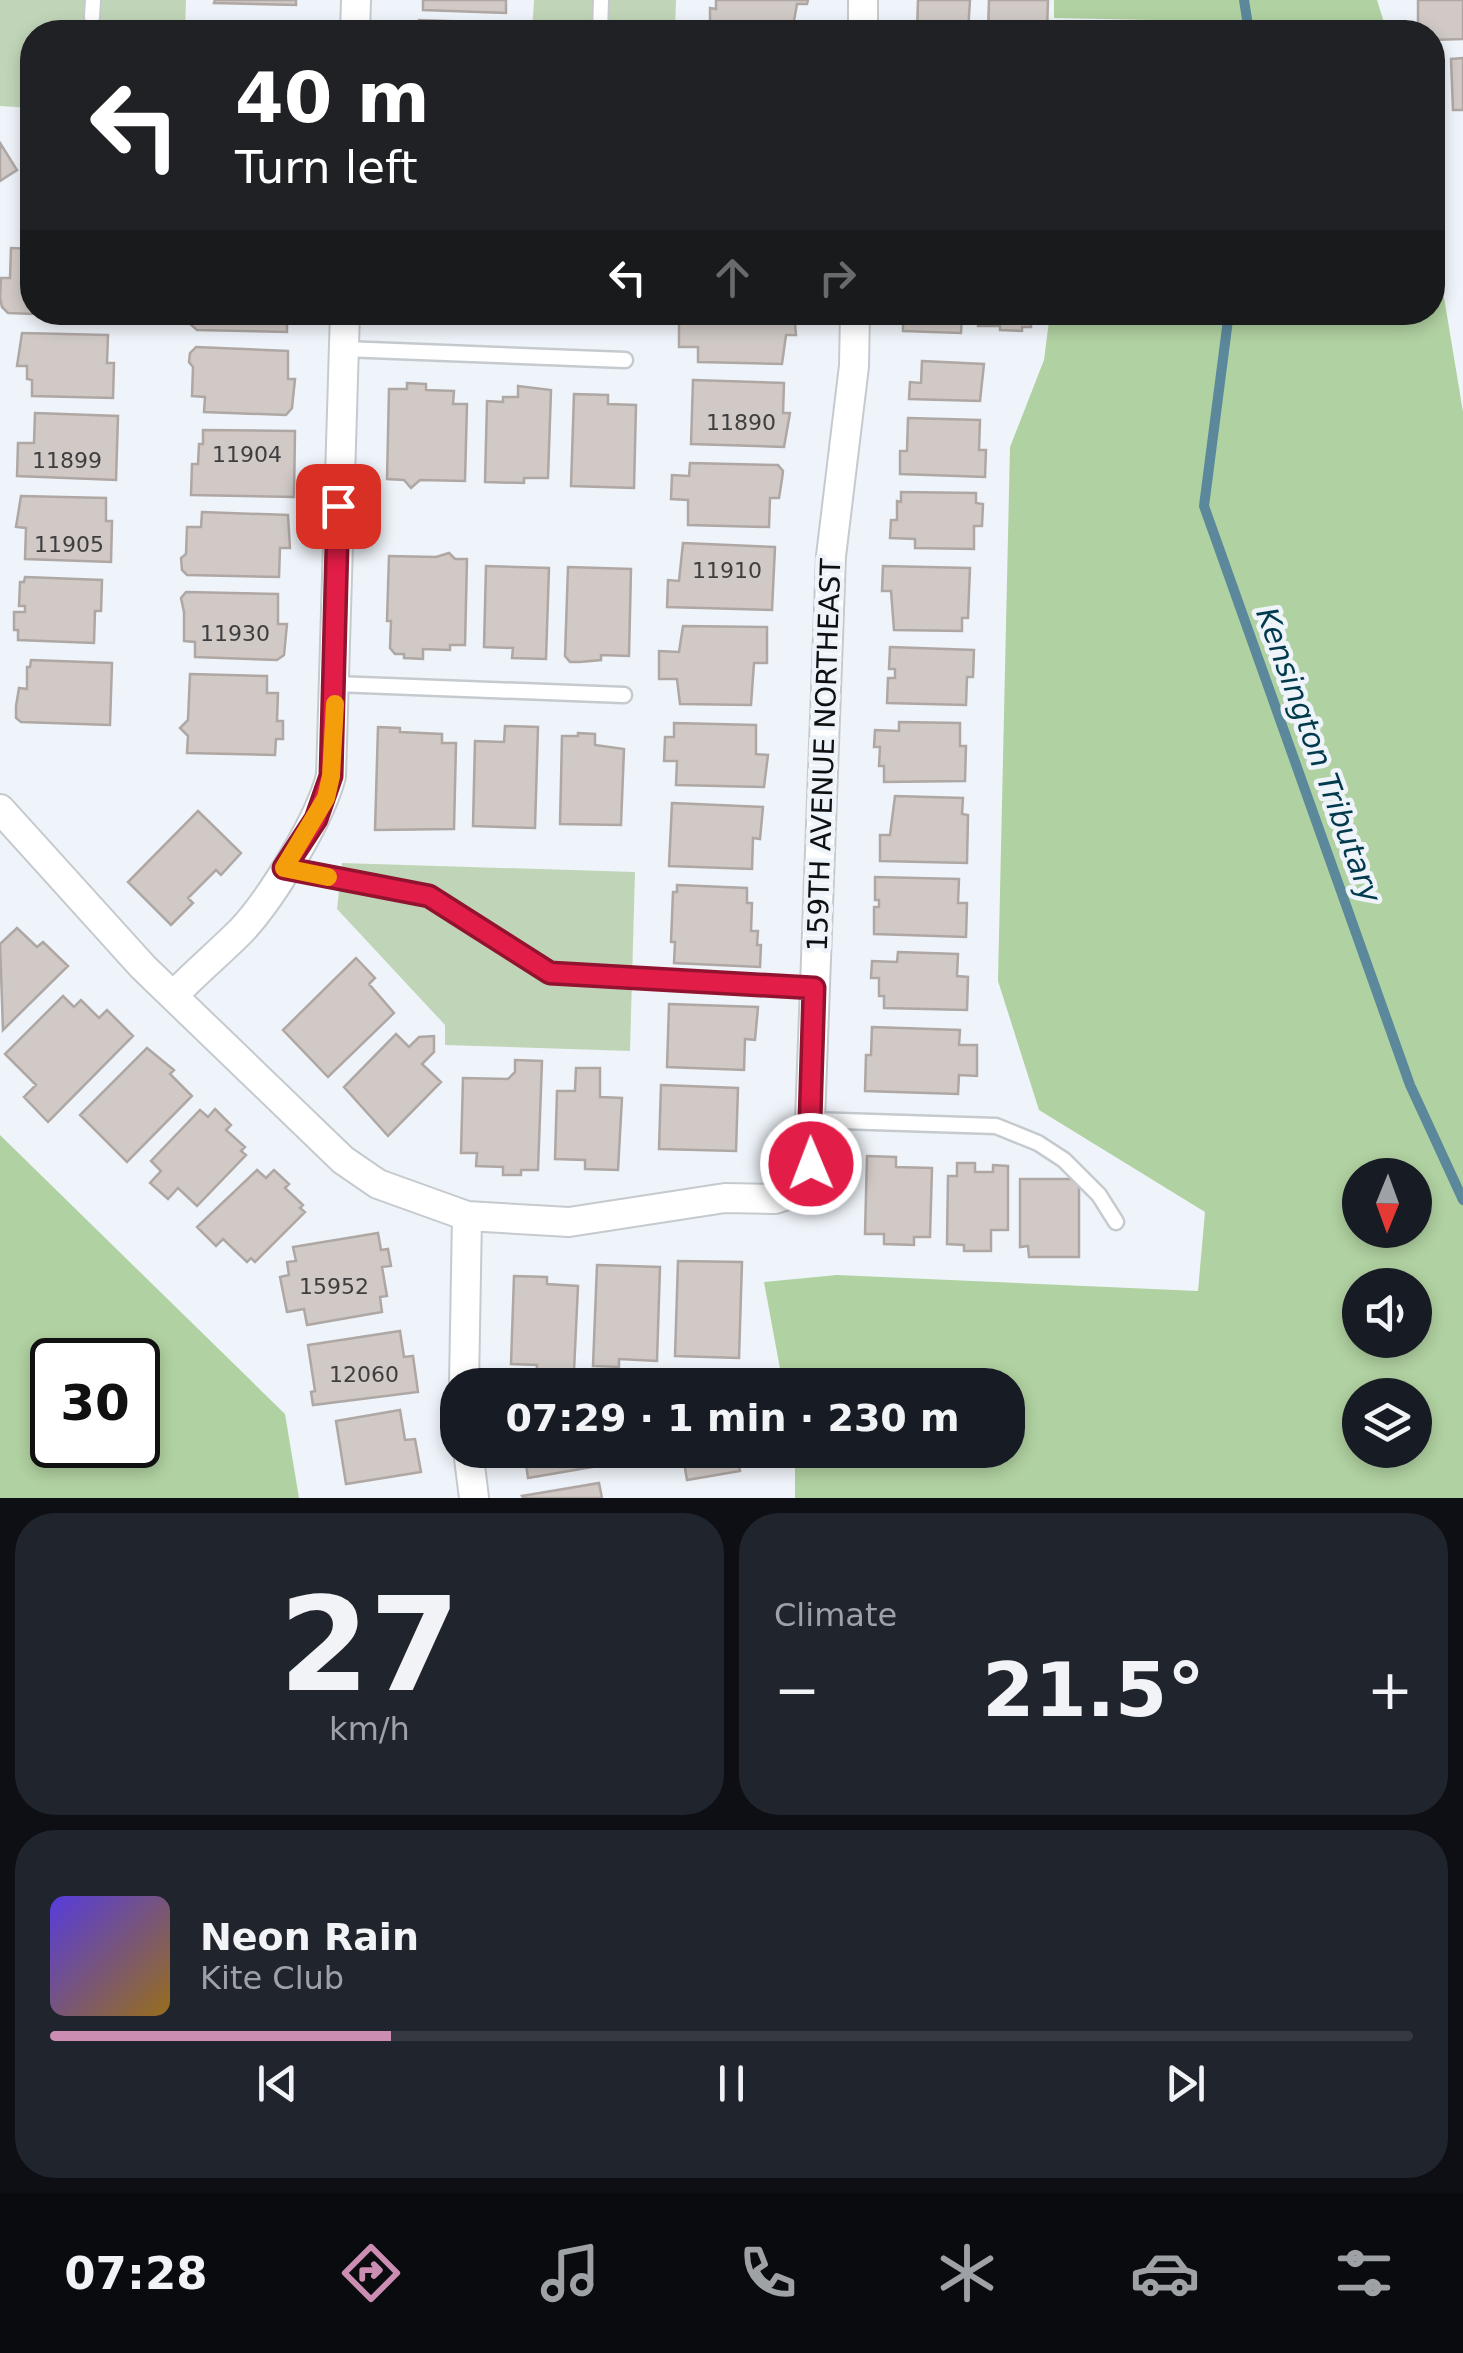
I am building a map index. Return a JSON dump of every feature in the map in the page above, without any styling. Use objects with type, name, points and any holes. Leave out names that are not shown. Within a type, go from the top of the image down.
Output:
[{"type":"street","points":[[173,996],[242,930],[326,798],[331,776],[336,684],[345,325]]},
{"type":"street","name":"159TH AVENUE NORTHEAST","points":[[467,1216],[569,1222],[725,1198],[775,1199],[792,1193],[806,1176],[814,1152],[810,1120],[831,556],[854,366],[855,325]]},
{"type":"street","points":[[0,809],[173,996],[343,1160],[378,1184],[467,1216],[464,1368]]},
{"type":"street","points":[[470,1468],[474,1498]]},
{"type":"lane","points":[[92,0],[92,17]]},
{"type":"lane","points":[[344,349],[625,360]]},
{"type":"lane","points":[[336,684],[624,695]]},
{"type":"lane","points":[[284,868],[429,896],[550,973],[814,988]]},
{"type":"lane","points":[[810,1120],[996,1126],[1038,1143],[1064,1160],[1098,1195],[1116,1222]]},
{"type":"green space","points":[[0,0],[186,0],[185,20],[20,20],[20,107],[0,106]]},
{"type":"green space","points":[[534,0],[676,0],[675,20],[533,20]]},
{"type":"green space","points":[[1054,0],[1377,0],[1383,20],[1151,20],[1054,18]]},
{"type":"green space","points":[[1445,303],[1463,412],[1463,1498],[795,1498],[795,1468],[1025,1468],[1025,1368],[780,1368],[764,1282],[837,1275],[1198,1291],[1205,1212],[1039,1110],[998,981],[1010,447],[1044,360],[1048,325],[1445,325]]},
{"type":"green space","points":[[342,863],[635,872],[630,1051],[445,1045],[445,1025],[337,909]]},
{"type":"green space","points":[[0,1135],[285,1414],[299,1498],[0,1498]]},
{"type":"building","points":[[296,0],[296,5],[214,3]]},
{"type":"building","points":[[423,0],[506,0],[506,13],[423,10]]},
{"type":"building","points":[[716,0],[808,0],[807,4],[797,4],[794,20],[710,20],[710,8],[716,9]]},
{"type":"building","points":[[918,0],[970,0],[969,20],[917,20]]},
{"type":"building","points":[[989,0],[1048,0],[1047,20],[988,20]]},
{"type":"building","points":[[1418,0],[1463,0],[1463,39],[1445,40],[1445,20],[1418,20]]},
{"type":"building","points":[[1463,58],[1463,110],[1453,110],[1451,59]]},
{"type":"building","points":[[0,143],[17,170],[0,181]]},
{"type":"building","points":[[11,248],[20,248],[20,313],[8,313],[2,307],[1,278],[10,278]]},
{"type":"building","points":[[191,325],[287,325],[287,332],[197,330]]},
{"type":"building","points":[[679,325],[795,325],[796,335],[786,335],[782,364],[698,362],[698,347],[679,347]]},
{"type":"building","points":[[903,325],[961,325],[961,333],[903,331]]},
{"type":"building","points":[[978,326],[1031,327],[1022,327],[1022,331]]},
{"type":"building","points":[[22,333],[108,335],[107,363],[114,363],[113,398],[32,396],[27,366],[17,366]]},
{"type":"building","points":[[196,347],[288,351],[288,379],[295,379],[292,408],[286,415],[204,412],[205,397],[192,396],[193,367],[189,362]]},
{"type":"building","points":[[922,361],[984,364],[980,401],[909,399],[910,382],[921,383]]},
{"type":"building","points":[[693,380],[784,383],[783,413],[790,413],[784,447],[691,444]]},
{"type":"building","points":[[407,383],[426,384],[426,390],[454,391],[453,404],[467,404],[465,481],[420,480],[411,488],[404,480],[387,479],[389,389],[407,389]]},
{"type":"building","points":[[518,386],[551,390],[548,478],[524,478],[524,483],[485,482],[487,401],[503,402],[503,397],[518,397]]},
{"type":"building","points":[[574,394],[608,395],[608,404],[636,405],[634,488],[571,486]]},
{"type":"building","points":[[35,413],[118,416],[116,480],[17,476],[18,443],[34,443]]},
{"type":"building","points":[[908,418],[980,420],[979,450],[986,450],[985,477],[900,474],[900,451],[907,451]]},
{"type":"building","points":[[203,430],[295,431],[294,497],[191,495],[192,464],[198,464]]},
{"type":"building","points":[[690,463],[778,465],[783,471],[782,479],[779,498],[770,498],[769,527],[688,525],[688,500],[671,499],[672,475],[689,476]]},
{"type":"building","points":[[901,492],[976,493],[976,503],[983,504],[982,526],[974,526],[974,549],[915,548],[915,539],[890,538],[891,520],[897,520]]},
{"type":"building","points":[[21,496],[106,498],[106,521],[112,521],[111,562],[25,559],[26,528],[16,527]]},
{"type":"building","points":[[202,512],[288,515],[290,548],[280,548],[279,577],[187,575],[182,570],[181,558],[186,554],[187,527],[201,527]]},
{"type":"building","points":[[683,543],[775,547],[772,610],[667,607],[668,580],[679,581]]},
{"type":"building","points":[[449,553],[455,559],[467,559],[465,645],[450,645],[450,650],[423,649],[423,659],[395,654],[390,648],[391,621],[387,621],[389,556],[436,557]]},
{"type":"building","points":[[486,566],[549,568],[546,659],[512,658],[513,648],[484,647]]},
{"type":"building","points":[[883,566],[970,568],[968,618],[962,618],[962,631],[894,630],[891,591],[882,591]]},
{"type":"building","points":[[568,567],[631,569],[629,656],[601,655],[601,660],[570,662],[565,656]]},
{"type":"building","points":[[25,577],[102,580],[101,611],[95,611],[94,643],[18,640],[14,612],[25,612],[25,606],[19,606],[20,582]]},
{"type":"building","points":[[186,592],[278,594],[278,624],[287,624],[284,655],[277,660],[195,657],[195,642],[184,641],[181,598]]},
{"type":"building","points":[[683,626],[767,627],[767,663],[754,663],[751,705],[680,704],[677,679],[659,679],[659,651],[679,652]]},
{"type":"building","points":[[890,647],[974,650],[973,677],[967,677],[966,705],[887,703],[888,678],[895,678],[895,669],[889,669]]},
{"type":"building","points":[[31,660],[112,663],[110,725],[21,722],[16,718],[19,688],[27,689],[27,667]]},
{"type":"building","points":[[190,674],[267,676],[267,693],[278,693],[277,721],[283,721],[283,739],[276,739],[275,755],[187,753],[188,736],[180,728],[188,720]]},
{"type":"building","points":[[899,722],[960,723],[960,746],[966,746],[965,781],[884,782],[884,766],[879,766],[880,747],[874,747],[875,730],[899,731]]},
{"type":"building","points":[[674,723],[756,725],[756,754],[768,755],[764,787],[676,785],[677,761],[664,761],[665,737],[674,737]]},
{"type":"building","points":[[505,726],[538,727],[535,828],[473,826],[475,741],[504,742]]},
{"type":"building","points":[[378,727],[442,734],[442,743],[456,743],[454,829],[375,830]]},
{"type":"building","points":[[595,734],[595,745],[624,749],[621,825],[560,824],[562,736]]},
{"type":"building","points":[[895,796],[963,798],[962,814],[968,815],[967,863],[880,861],[880,835],[890,835]]},
{"type":"building","points":[[672,803],[763,807],[760,839],[753,838],[752,869],[669,866]]},
{"type":"building","points":[[198,811],[241,853],[221,875],[216,870],[188,898],[193,903],[171,925],[128,882]]},
{"type":"building","points":[[875,877],[959,879],[958,903],[967,903],[966,937],[874,934],[874,907],[879,907],[879,900],[875,900]]},
{"type":"building","points":[[677,885],[747,888],[747,903],[752,903],[751,931],[758,931],[757,945],[761,945],[760,967],[674,963],[675,942],[671,942],[673,892],[677,892]]},
{"type":"building","points":[[17,928],[37,947],[43,942],[68,966],[3,1030],[0,944]]},
{"type":"building","points":[[898,952],[958,954],[957,976],[968,977],[967,1010],[884,1008],[879,978],[871,978],[872,961],[897,962]]},
{"type":"building","points":[[356,958],[375,978],[369,984],[394,1013],[328,1077],[283,1030]]},
{"type":"building","points":[[63,996],[74,1007],[81,1000],[99,1018],[107,1010],[133,1036],[48,1122],[24,1097],[36,1085],[5,1054]]},
{"type":"building","points":[[669,1004],[758,1007],[755,1040],[745,1039],[744,1070],[667,1067]]},
{"type":"building","points":[[872,1027],[960,1030],[959,1045],[977,1045],[977,1076],[959,1075],[958,1094],[865,1091]]},
{"type":"building","points":[[396,1034],[409,1047],[419,1037],[434,1036],[434,1052],[422,1064],[441,1082],[388,1136],[344,1087]]},
{"type":"building","points":[[147,1048],[174,1070],[170,1074],[192,1096],[127,1162],[80,1115]]},
{"type":"building","points":[[515,1060],[542,1061],[538,1170],[503,1175],[503,1167],[476,1166],[477,1153],[461,1153],[463,1078],[508,1079],[515,1072]]},
{"type":"building","points":[[576,1068],[600,1068],[600,1097],[622,1098],[618,1170],[585,1169],[585,1160],[555,1159],[557,1091],[575,1091]]},
{"type":"building","points":[[661,1085],[738,1088],[736,1151],[659,1149]]},
{"type":"building","points":[[215,1109],[231,1125],[226,1130],[245,1147],[241,1151],[246,1155],[197,1206],[178,1188],[168,1199],[150,1183],[161,1171],[151,1161],[200,1110],[208,1117]]},
{"type":"building","points":[[867,1156],[896,1157],[896,1167],[932,1168],[930,1237],[914,1237],[914,1245],[884,1244],[884,1234],[865,1234]]},
{"type":"building","points":[[957,1163],[975,1163],[975,1172],[993,1172],[993,1165],[1008,1166],[1008,1230],[991,1230],[991,1251],[964,1251],[964,1245],[947,1244],[948,1176],[957,1176]]},
{"type":"building","points":[[257,1170],[266,1178],[274,1170],[289,1184],[285,1188],[305,1212],[255,1262],[251,1258],[247,1262],[223,1239],[216,1246],[197,1227]]},
{"type":"building","points":[[1020,1179],[1079,1179],[1079,1257],[1029,1257],[1028,1246],[1020,1247]]},
{"type":"building","points":[[378,1233],[381,1250],[388,1249],[391,1266],[382,1267],[387,1296],[380,1297],[382,1312],[307,1325],[304,1309],[287,1312],[280,1277],[289,1275],[287,1262],[296,1261],[293,1247]]},
{"type":"building","points":[[678,1261],[742,1262],[739,1358],[675,1356]]},
{"type":"building","points":[[597,1265],[660,1267],[657,1361],[619,1359],[619,1367],[593,1366]]},
{"type":"building","points":[[514,1276],[547,1277],[547,1284],[578,1286],[574,1368],[511,1364]]},
{"type":"building","points":[[400,1331],[404,1357],[413,1356],[418,1392],[313,1405],[311,1392],[315,1391],[308,1345]]},
{"type":"building","points":[[400,1410],[405,1440],[415,1439],[421,1472],[346,1484],[336,1421]]},
{"type":"building","points":[[527,1468],[586,1468],[528,1478]]},
{"type":"building","points":[[685,1468],[740,1468],[740,1471],[687,1480]]},
{"type":"building","points":[[599,1483],[602,1498],[522,1496]]},
{"type":"waterway","name":"Kensington Tributary","points":[[1244,0],[1247,20]]},
{"type":"waterway","name":"Kensington Tributary","points":[[1227,325],[1204,506],[1410,1085],[1463,1200]]},
{"type":"slow traffic","points":[[328,877],[284,868],[326,798],[335,704]]},
{"type":"route","points":[[338,506],[331,776],[316,819],[284,868],[429,896],[550,973],[814,988],[811,1164]]}]
